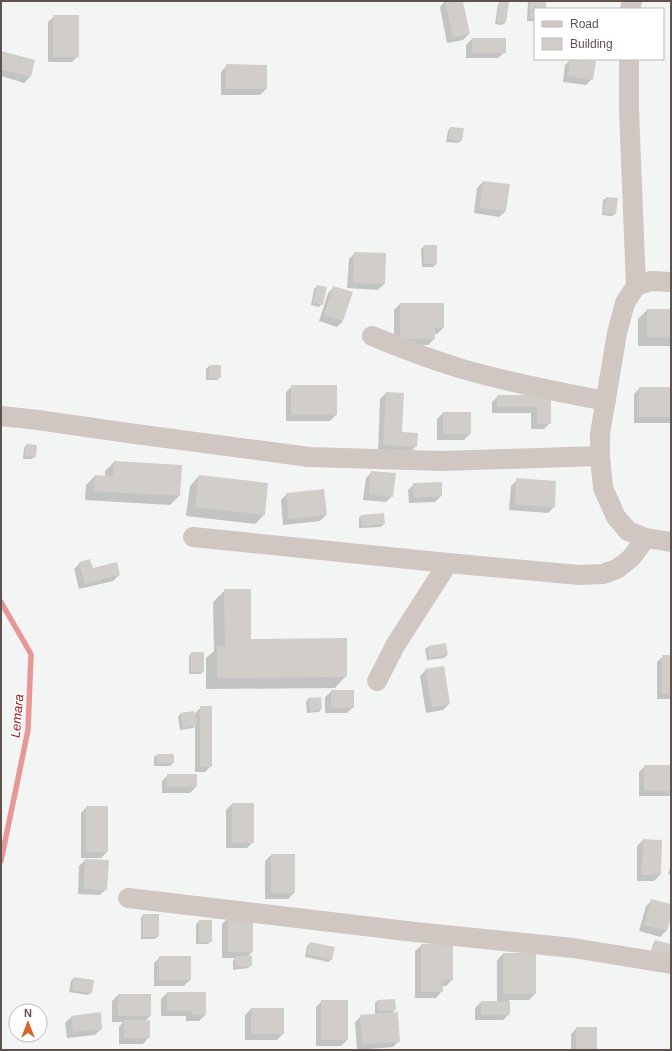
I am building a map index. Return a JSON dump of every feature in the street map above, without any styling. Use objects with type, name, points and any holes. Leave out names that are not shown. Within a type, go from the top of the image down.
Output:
[{"type":"street","points":[[629,60],[629,110],[636,286],[625,303],[617,332],[600,434],[600,456],[603,488],[616,516],[628,531],[646,538],[671,542]]},
{"type":"street","points":[[636,286],[651,281],[671,282]]},
{"type":"street","points":[[372,336],[419,355],[467,370],[496,378],[606,401]]},
{"type":"street","points":[[1,416],[309,457],[443,461],[600,456]]},
{"type":"street","points":[[193,537],[579,575],[603,574],[617,569],[631,558],[646,538]]},
{"type":"street","points":[[377,681],[396,644],[448,563]]},
{"type":"street","points":[[128,898],[415,932],[573,948],[671,964]]},
{"type":"building","points":[[445,1],[463,1],[470,34],[453,37]]},
{"type":"building","points":[[500,1],[509,2],[506,23],[497,22]]},
{"type":"building","points":[[530,1],[546,1],[546,8],[534,8],[534,18],[530,18]]},
{"type":"building","points":[[53,15],[79,15],[79,57],[53,57]]},
{"type":"building","points":[[472,38],[506,38],[506,53],[472,53]]},
{"type":"building","points":[[1,51],[35,60],[31,77],[1,69]]},
{"type":"building","points":[[570,60],[596,61],[593,80],[568,76]]},
{"type":"building","points":[[226,64],[267,65],[267,89],[226,89]]},
{"type":"building","points":[[450,127],[464,128],[462,141],[449,139]]},
{"type":"building","points":[[483,181],[510,184],[506,211],[480,208]]},
{"type":"building","points":[[606,197],[618,198],[616,214],[604,213]]},
{"type":"building","points":[[424,245],[437,245],[437,264],[424,264]]},
{"type":"building","points":[[354,252],[386,253],[385,284],[353,283]]},
{"type":"building","points":[[317,285],[327,287],[323,305],[313,303]]},
{"type":"building","points":[[333,286],[353,292],[343,321],[324,315]]},
{"type":"building","points":[[400,303],[444,303],[444,328],[435,328],[435,339],[400,339]]},
{"type":"building","points":[[647,309],[671,309],[671,337],[647,337]]},
{"type":"building","points":[[209,365],[221,365],[221,378],[209,378]]},
{"type":"building","points":[[291,385],[337,385],[337,415],[291,415]]},
{"type":"building","points":[[639,387],[671,387],[671,417],[639,417]]},
{"type":"building","points":[[386,392],[404,393],[402,432],[418,433],[417,447],[383,445]]},
{"type":"building","points":[[497,395],[551,395],[551,424],[537,424],[537,407],[497,407]]},
{"type":"building","points":[[443,412],[471,412],[471,434],[443,434]]},
{"type":"building","points":[[26,444],[37,445],[36,457],[25,456]]},
{"type":"building","points":[[114,461],[182,465],[180,496],[94,491],[95,475],[113,476]]},
{"type":"building","points":[[371,471],[396,473],[393,497],[369,494]]},
{"type":"building","points":[[199,475],[268,483],[265,515],[195,507]]},
{"type":"building","points":[[516,478],[556,481],[555,507],[515,505]]},
{"type":"building","points":[[442,482],[442,496],[414,498],[413,483]]},
{"type":"building","points":[[324,489],[327,515],[289,519],[286,493]]},
{"type":"building","points":[[384,513],[385,524],[362,526],[361,515]]},
{"type":"building","points":[[90,559],[93,568],[117,562],[120,575],[85,584],[79,562]]},
{"type":"building","points":[[224,589],[251,589],[251,639],[347,638],[347,677],[217,678],[217,646],[225,646]]},
{"type":"building","points":[[446,643],[448,655],[429,658],[428,646]]},
{"type":"building","points":[[191,652],[204,652],[204,672],[191,672]]},
{"type":"building","points":[[662,655],[671,655],[671,694],[662,694]]},
{"type":"building","points":[[444,666],[450,704],[432,707],[425,669]]},
{"type":"building","points":[[331,690],[354,690],[354,708],[331,708]]},
{"type":"building","points":[[321,697],[322,709],[310,711],[308,698]]},
{"type":"building","points":[[200,706],[212,706],[212,767],[200,767]]},
{"type":"building","points":[[194,711],[197,725],[183,728],[180,713]]},
{"type":"building","points":[[157,754],[174,754],[174,763],[157,763]]},
{"type":"building","points":[[644,765],[671,765],[671,791],[644,791]]},
{"type":"building","points":[[167,774],[197,774],[197,787],[167,787]]},
{"type":"building","points":[[232,803],[254,803],[254,843],[232,843]]},
{"type":"building","points":[[86,806],[108,806],[108,852],[86,852]]},
{"type":"building","points":[[643,839],[662,840],[661,875],[642,875]]},
{"type":"building","points":[[271,854],[295,854],[295,893],[271,893]]},
{"type":"building","points":[[85,859],[109,860],[107,890],[84,889]]},
{"type":"building","points":[[651,899],[671,904],[671,918],[667,931],[644,925]]},
{"type":"building","points":[[143,914],[159,914],[159,937],[143,937]]},
{"type":"building","points":[[228,917],[253,917],[253,952],[228,952]]},
{"type":"building","points":[[199,920],[212,920],[212,942],[199,942]]},
{"type":"building","points":[[655,940],[671,944],[671,956],[652,952]]},
{"type":"building","points":[[310,942],[335,947],[332,960],[307,954]]},
{"type":"building","points":[[421,944],[453,944],[453,980],[443,980],[443,992],[421,992]]},
{"type":"building","points":[[503,953],[536,953],[536,994],[503,994]]},
{"type":"building","points":[[252,955],[252,966],[236,967],[235,957]]},
{"type":"building","points":[[159,956],[191,956],[191,980],[159,980]]},
{"type":"building","points":[[74,977],[94,980],[92,993],[72,990]]},
{"type":"building","points":[[167,992],[206,992],[206,1015],[192,1015],[192,1011],[167,1011]]},
{"type":"building","points":[[118,994],[151,994],[151,1016],[118,1016]]},
{"type":"building","points":[[395,999],[396,1010],[378,1011],[377,1000]]},
{"type":"building","points":[[321,1000],[348,1000],[348,1040],[321,1040]]},
{"type":"building","points":[[481,1001],[510,1001],[510,1015],[481,1015]]},
{"type":"building","points":[[251,1008],[284,1008],[284,1034],[251,1034]]},
{"type":"building","points":[[101,1012],[102,1029],[73,1032],[71,1016]]},
{"type":"building","points":[[398,1012],[400,1042],[363,1044],[360,1015]]},
{"type":"building","points":[[124,1020],[150,1020],[150,1038],[124,1038]]},
{"type":"building","points":[[576,1027],[597,1027],[597,1050],[576,1050]]},
{"type":"waterway","name":"Lemara","points":[[1,602],[31,654],[28,730],[1,861]]}]
